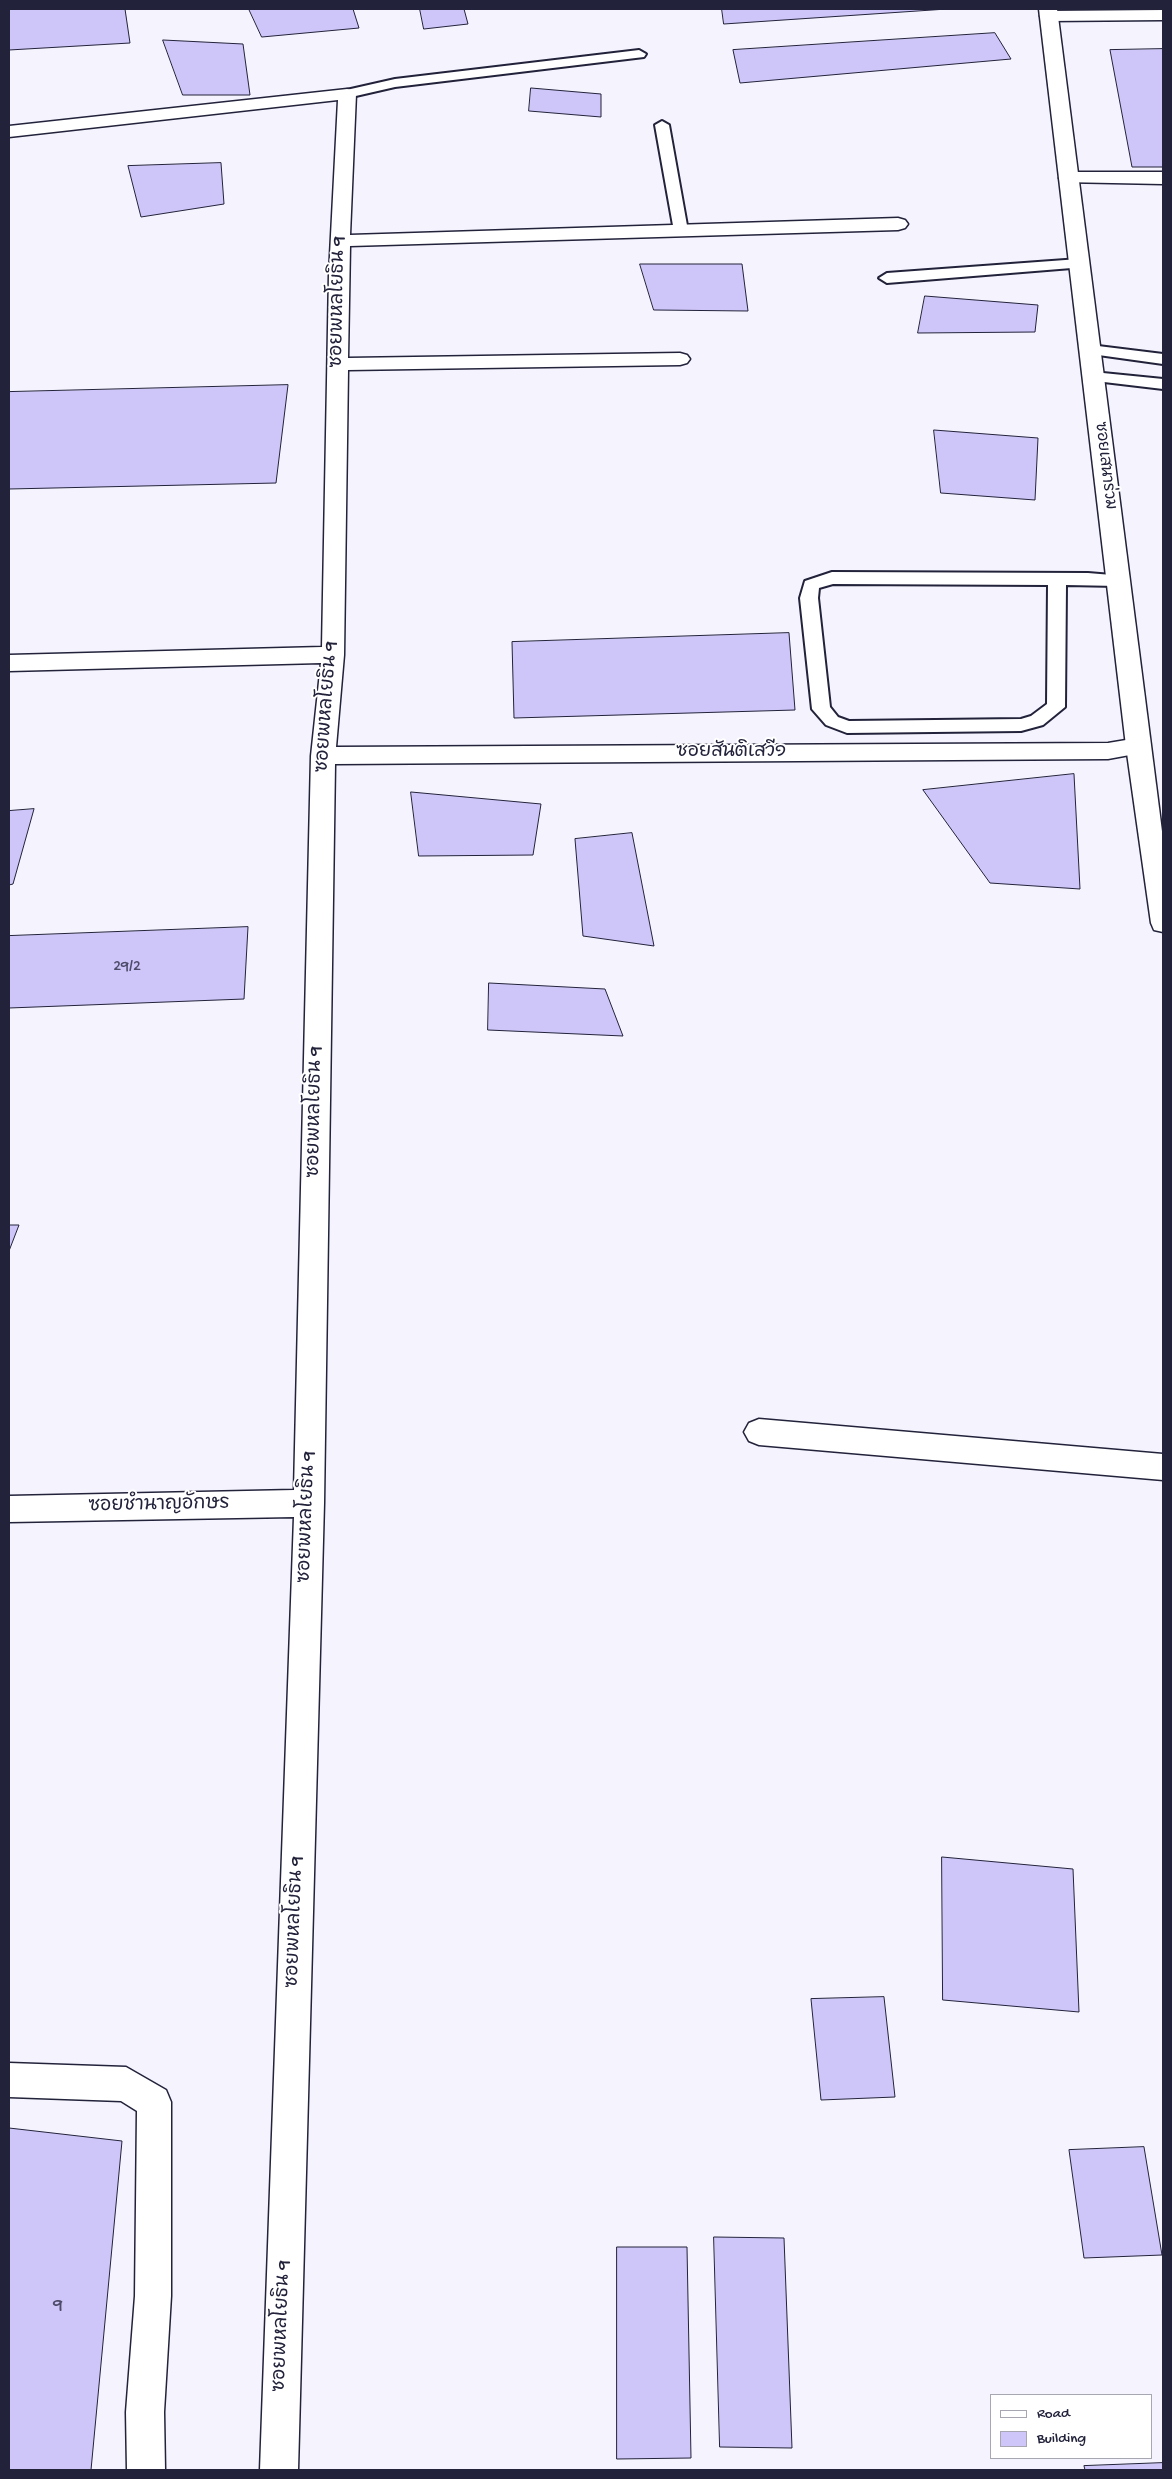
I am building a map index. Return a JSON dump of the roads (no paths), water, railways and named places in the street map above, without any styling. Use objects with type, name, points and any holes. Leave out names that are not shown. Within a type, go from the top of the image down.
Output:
[{"type":"street","points":[[1048,12],[1163,15]]},
{"type":"street","name":"ซอยเสนาร่วม","points":[[1048,12],[1138,746],[1163,923]]},
{"type":"street","points":[[9,130],[347,94]]},
{"type":"street","name":"ซอยพหลโยธิน 9","points":[[279,2470],[309,1503],[324,756],[333,655],[340,241],[347,94]]},
{"type":"street","points":[[1068,178],[1163,178]]},
{"type":"street","points":[[340,241],[898,224]]},
{"type":"street","points":[[338,364],[680,359]]},
{"type":"street","points":[[9,663],[333,655]]},
{"type":"street","name":"ซอยสันติเสวี๑","points":[[324,756],[1098,751],[1138,746]]},
{"type":"street","points":[[759,1432],[1163,1467]]},
{"type":"street","name":"ซอยชำนาญอักษร","points":[[9,1509],[309,1503]]},
{"type":"street","points":[[9,2080],[126,2084],[154,2102],[153,2296],[145,2412],[146,2470]]},
{"type":"lane","points":[[347,94],[395,83],[639,54]]},
{"type":"lane","points":[[662,125],[681,231]]},
{"type":"lane","points":[[887,278],[1079,264]]},
{"type":"lane","points":[[1090,350],[1163,359]]},
{"type":"lane","points":[[1093,377],[1163,384]]},
{"type":"lane","points":[[1057,579],[1056,707],[1037,721],[1022,725],[847,727],[832,721],[822,709],[809,598],[811,585],[832,578],[1057,579],[1118,580]]}]
